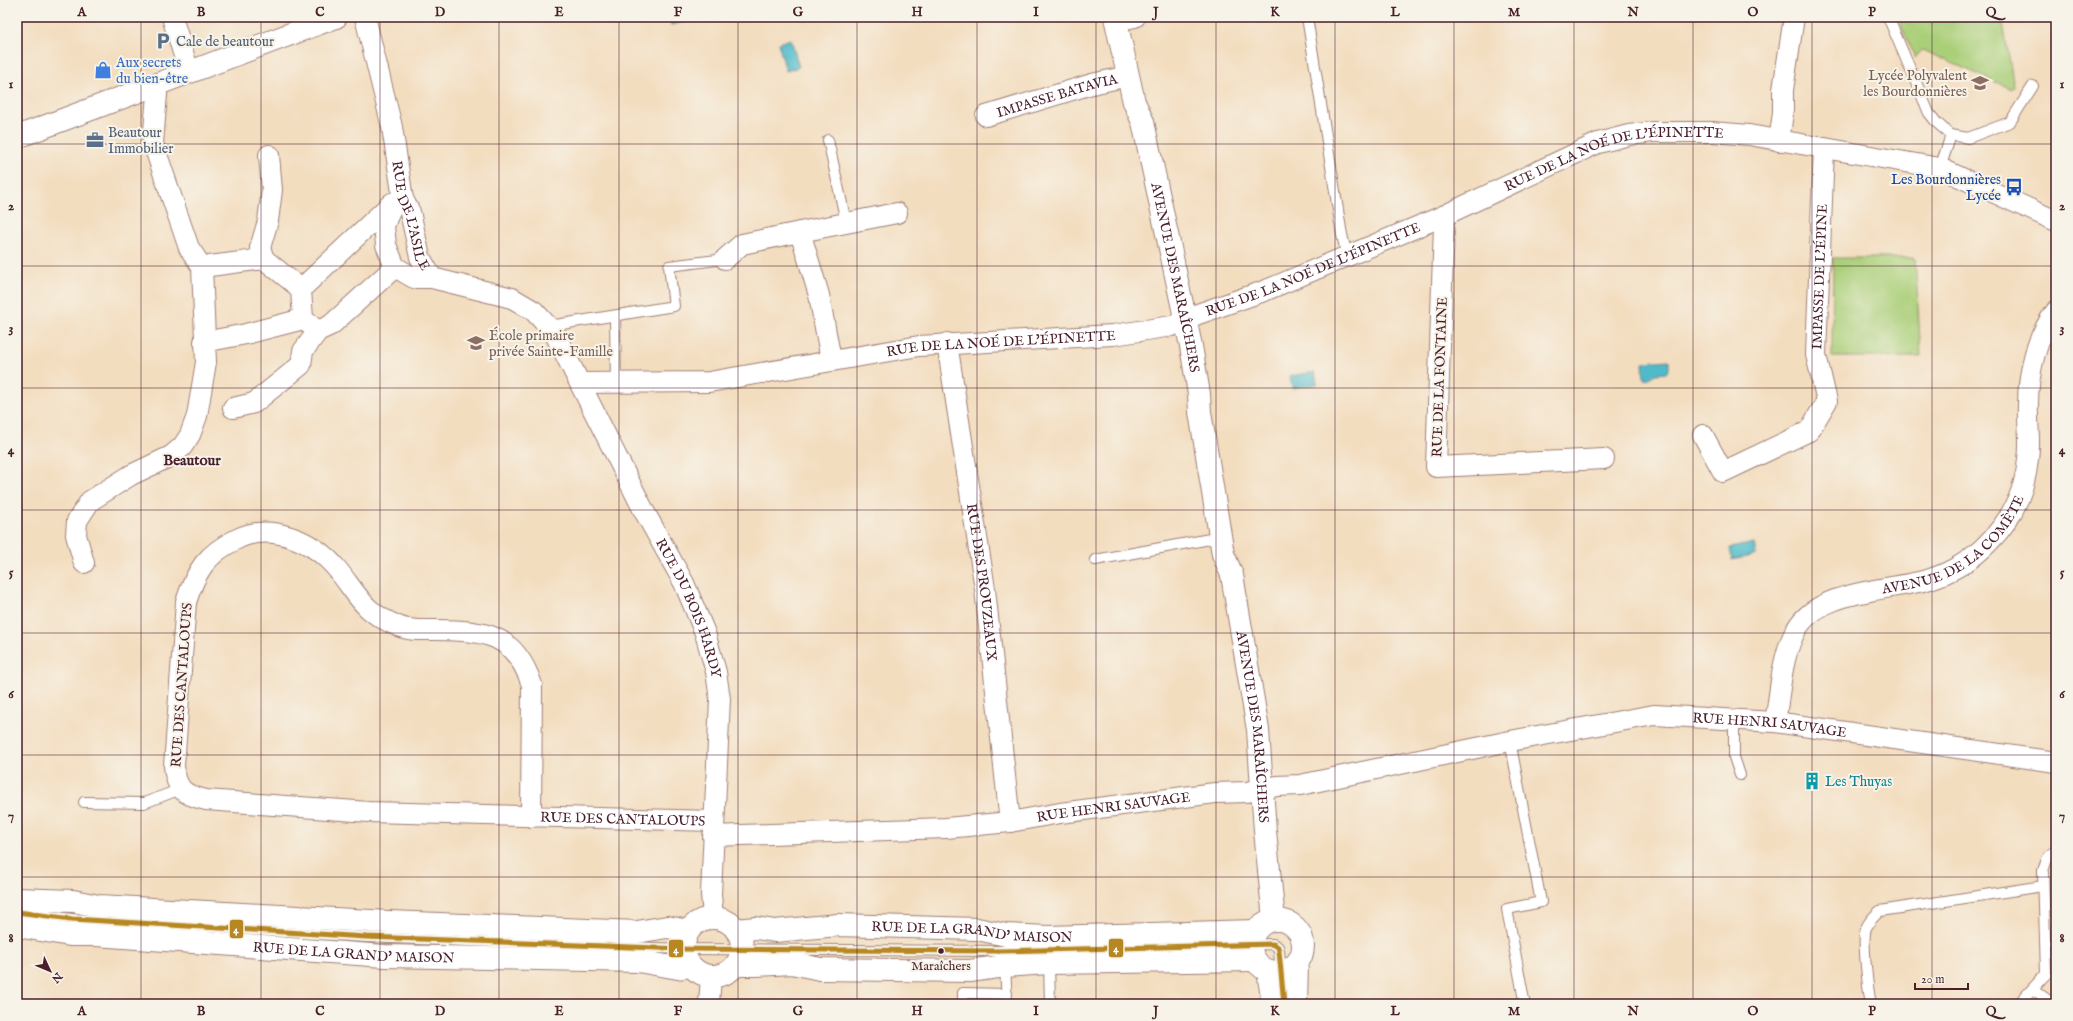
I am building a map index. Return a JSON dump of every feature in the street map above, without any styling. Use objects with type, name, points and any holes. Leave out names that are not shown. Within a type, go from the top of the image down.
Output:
[{"type":"main road","points":[[17,137],[154,87],[324,18]]},
{"type":"main road","name":"AVENUE DES MARAÎCHERS","points":[[1122,18],[1128,76],[1134,102],[1143,122],[1186,320],[1199,394],[1200,412],[1223,554],[1232,575],[1258,730],[1274,920]]},
{"type":"main road","name":"RUE DE LA GRAND' MAISON","points":[[17,899],[73,901],[99,906],[389,922],[637,932],[674,927],[687,949],[678,968],[638,961],[385,956],[104,935],[70,935],[17,926]]},
{"type":"main road","points":[[713,917],[730,923],[738,948],[720,975],[711,976],[703,974],[687,949],[698,921],[713,917]]},
{"type":"main road","points":[[1268,957],[1302,954],[1302,936],[1291,923],[1274,920],[1264,923],[1273,1004]]},
{"type":"main road","name":"RUE DE LA GRAND' MAISON","points":[[838,925],[977,929],[1006,935],[1048,937],[1268,957],[1049,963],[1005,966],[970,971],[820,969],[792,963],[757,965],[738,948],[756,928],[775,931],[838,925]]},
{"type":"main road","points":[[1268,957],[1296,1004]]},
{"type":"street","points":[[172,17],[189,72]]},
{"type":"street","name":"RUE DE L'ASILE","points":[[365,17],[392,127],[398,201],[410,212],[420,257],[432,278],[512,298],[534,311],[548,326]]},
{"type":"street","points":[[1779,141],[1784,113],[1783,90],[1794,17]]},
{"type":"street","name":"IMPASSE BATAVIA","points":[[986,116],[1092,84],[1128,76]]},
{"type":"street","points":[[84,563],[76,535],[77,521],[90,501],[131,476],[171,456],[182,446],[190,434],[197,416],[206,362],[202,267],[189,248],[153,143],[157,94],[154,87]]},
{"type":"street","name":"RUE DE LA NOÉ DE L'ÉPINETTE","points":[[581,383],[616,384],[715,382],[831,360],[919,346],[947,343],[1113,335],[1172,326],[1264,291],[1443,216],[1598,144],[1628,135],[1683,131],[1712,132],[1824,148],[1948,171],[2056,221]]},
{"type":"street","name":"IMPASSE DE L'ÉPINE","points":[[1703,435],[1723,472],[1808,431],[1827,401],[1816,356],[1824,148]]},
{"type":"street","points":[[269,155],[272,190],[268,221],[260,248],[264,259],[301,289],[303,319],[318,331]]},
{"type":"street","points":[[398,201],[384,226],[386,245],[395,267],[414,278],[432,278]]},
{"type":"street","points":[[301,289],[398,201]]},
{"type":"street","points":[[725,258],[742,244],[897,213]]},
{"type":"street","name":"RUE DE LA FONTAINE","points":[[1443,216],[1436,467],[1604,459]]},
{"type":"street","points":[[800,232],[819,295],[831,360]]},
{"type":"street","points":[[202,267],[264,259]]},
{"type":"street","points":[[233,408],[254,403],[301,365],[303,351],[318,331],[331,325],[386,273],[395,267]]},
{"type":"street","name":"AVENUE DE LA COMÈTE","points":[[1775,722],[1787,651],[1793,634],[1805,618],[1817,608],[1835,599],[1930,579],[1952,570],[1972,558],[2003,526],[2023,487],[2028,459],[2030,435],[2028,405],[2034,357],[2038,342],[2056,311]]},
{"type":"street","points":[[204,342],[246,334],[303,319]]},
{"type":"street","name":"RUE DU BOIS HARDY","points":[[548,326],[555,334],[581,383],[644,511],[684,583],[705,632],[716,672],[720,699],[711,894],[713,917]]},
{"type":"street","name":"RUE DES PROUZEAUX","points":[[947,343],[985,589],[1010,822]]},
{"type":"street","name":"RUE DES CANTALOUPS","points":[[531,817],[532,685],[526,669],[514,651],[497,638],[478,631],[414,630],[400,627],[384,620],[370,610],[358,598],[336,568],[324,556],[298,539],[283,534],[261,532],[242,536],[222,546],[205,561],[193,579],[186,602],[174,766],[175,780],[181,789],[190,796],[206,800],[369,812],[531,817],[714,829]]},
{"type":"street","name":"RUE HENRI SAUVAGE","points":[[714,829],[946,828],[1010,822],[1060,813],[1215,793],[1247,792],[1277,786],[1300,785],[1510,741],[1654,716],[1775,722],[2056,762]]},
{"type":"street","points":[[709,1004],[711,976]]},
{"type":"lane","points":[[1307,17],[1342,235],[1347,256]]},
{"type":"lane","points":[[1888,17],[1929,113],[1936,124],[1951,134],[1968,138],[2010,122],[2032,86]]},
{"type":"lane","points":[[17,77],[17,89]]},
{"type":"lane","points":[[1948,171],[1951,134]]},
{"type":"lane","points":[[828,140],[846,222]]},
{"type":"lane","points":[[548,326],[674,306],[668,266],[725,258]]},
{"type":"lane","points":[[615,316],[616,384]]},
{"type":"lane","points":[[1095,560],[1221,537]]},
{"type":"lane","points":[[1734,720],[1732,739],[1734,757],[1740,775]]},
{"type":"lane","points":[[1510,741],[1541,902],[1507,909],[1524,1000]]},
{"type":"lane","name":"RUE DES CANTALOUPS","points":[[84,802],[144,803],[181,789]]},
{"type":"lane","points":[[2018,1004],[2046,974],[2043,870],[2046,860],[2052,853],[2056,853]]},
{"type":"lane","points":[[1871,1004],[1867,980],[1866,929],[1875,915],[1880,911],[2043,886]]},
{"type":"lane","name":"RUE DE LA GRAND' MAISON","points":[[17,912],[72,919],[366,937],[687,949],[738,948]]},
{"type":"lane","points":[[1268,957],[1284,1004]]},
{"type":"lane","points":[[1049,963],[1050,1004]]},
{"type":"lane","points":[[963,1004],[963,993],[1007,999],[1005,966]]},
{"type":"lane","points":[[2033,989],[2053,1004]]},
{"type":"green space","points":[[1898,17],[2002,17],[2014,86],[2012,89],[1922,50],[1915,58]]},
{"type":"green space","points":[[1833,258],[1915,258],[1921,357],[1832,357]]},
{"type":"water","points":[[669,17],[699,17],[699,18],[671,25]]},
{"type":"water","points":[[791,39],[799,67],[786,71],[778,43]]},
{"type":"water","points":[[1669,360],[1669,370],[1666,373],[1655,374],[1644,379],[1643,362]]},
{"type":"water","points":[[1315,372],[1317,384],[1292,388],[1290,376]]},
{"type":"water","points":[[1754,543],[1756,555],[1732,560],[1730,548]]},
{"type":"transit line","name":"4","points":[[17,912],[72,919],[366,937],[684,949],[999,951],[1273,944],[1278,947],[1279,951],[1284,1004]]},
{"type":"place","name":"Cale de beautour","points":[[163,41]]},
{"type":"place","name":"Aux secrets du bien-être","points":[[103,70]]},
{"type":"place","name":"Lycée Polyvalent les Bourdonnières","points":[[1980,83]]},
{"type":"place","name":"Beautour Immobilier","points":[[95,140]]},
{"type":"place","name":"Les Bourdonnières Lycée","points":[[2014,187]]},
{"type":"place","name":"École primaire privée Sainte-Famille","points":[[476,343]]},
{"type":"place","name":"Les Thuyas","points":[[1812,781]]},
{"type":"place","name":"Maraîchers","points":[[941,951]]},
{"type":"district","name":"Beautour","points":[[192,460]]}]
